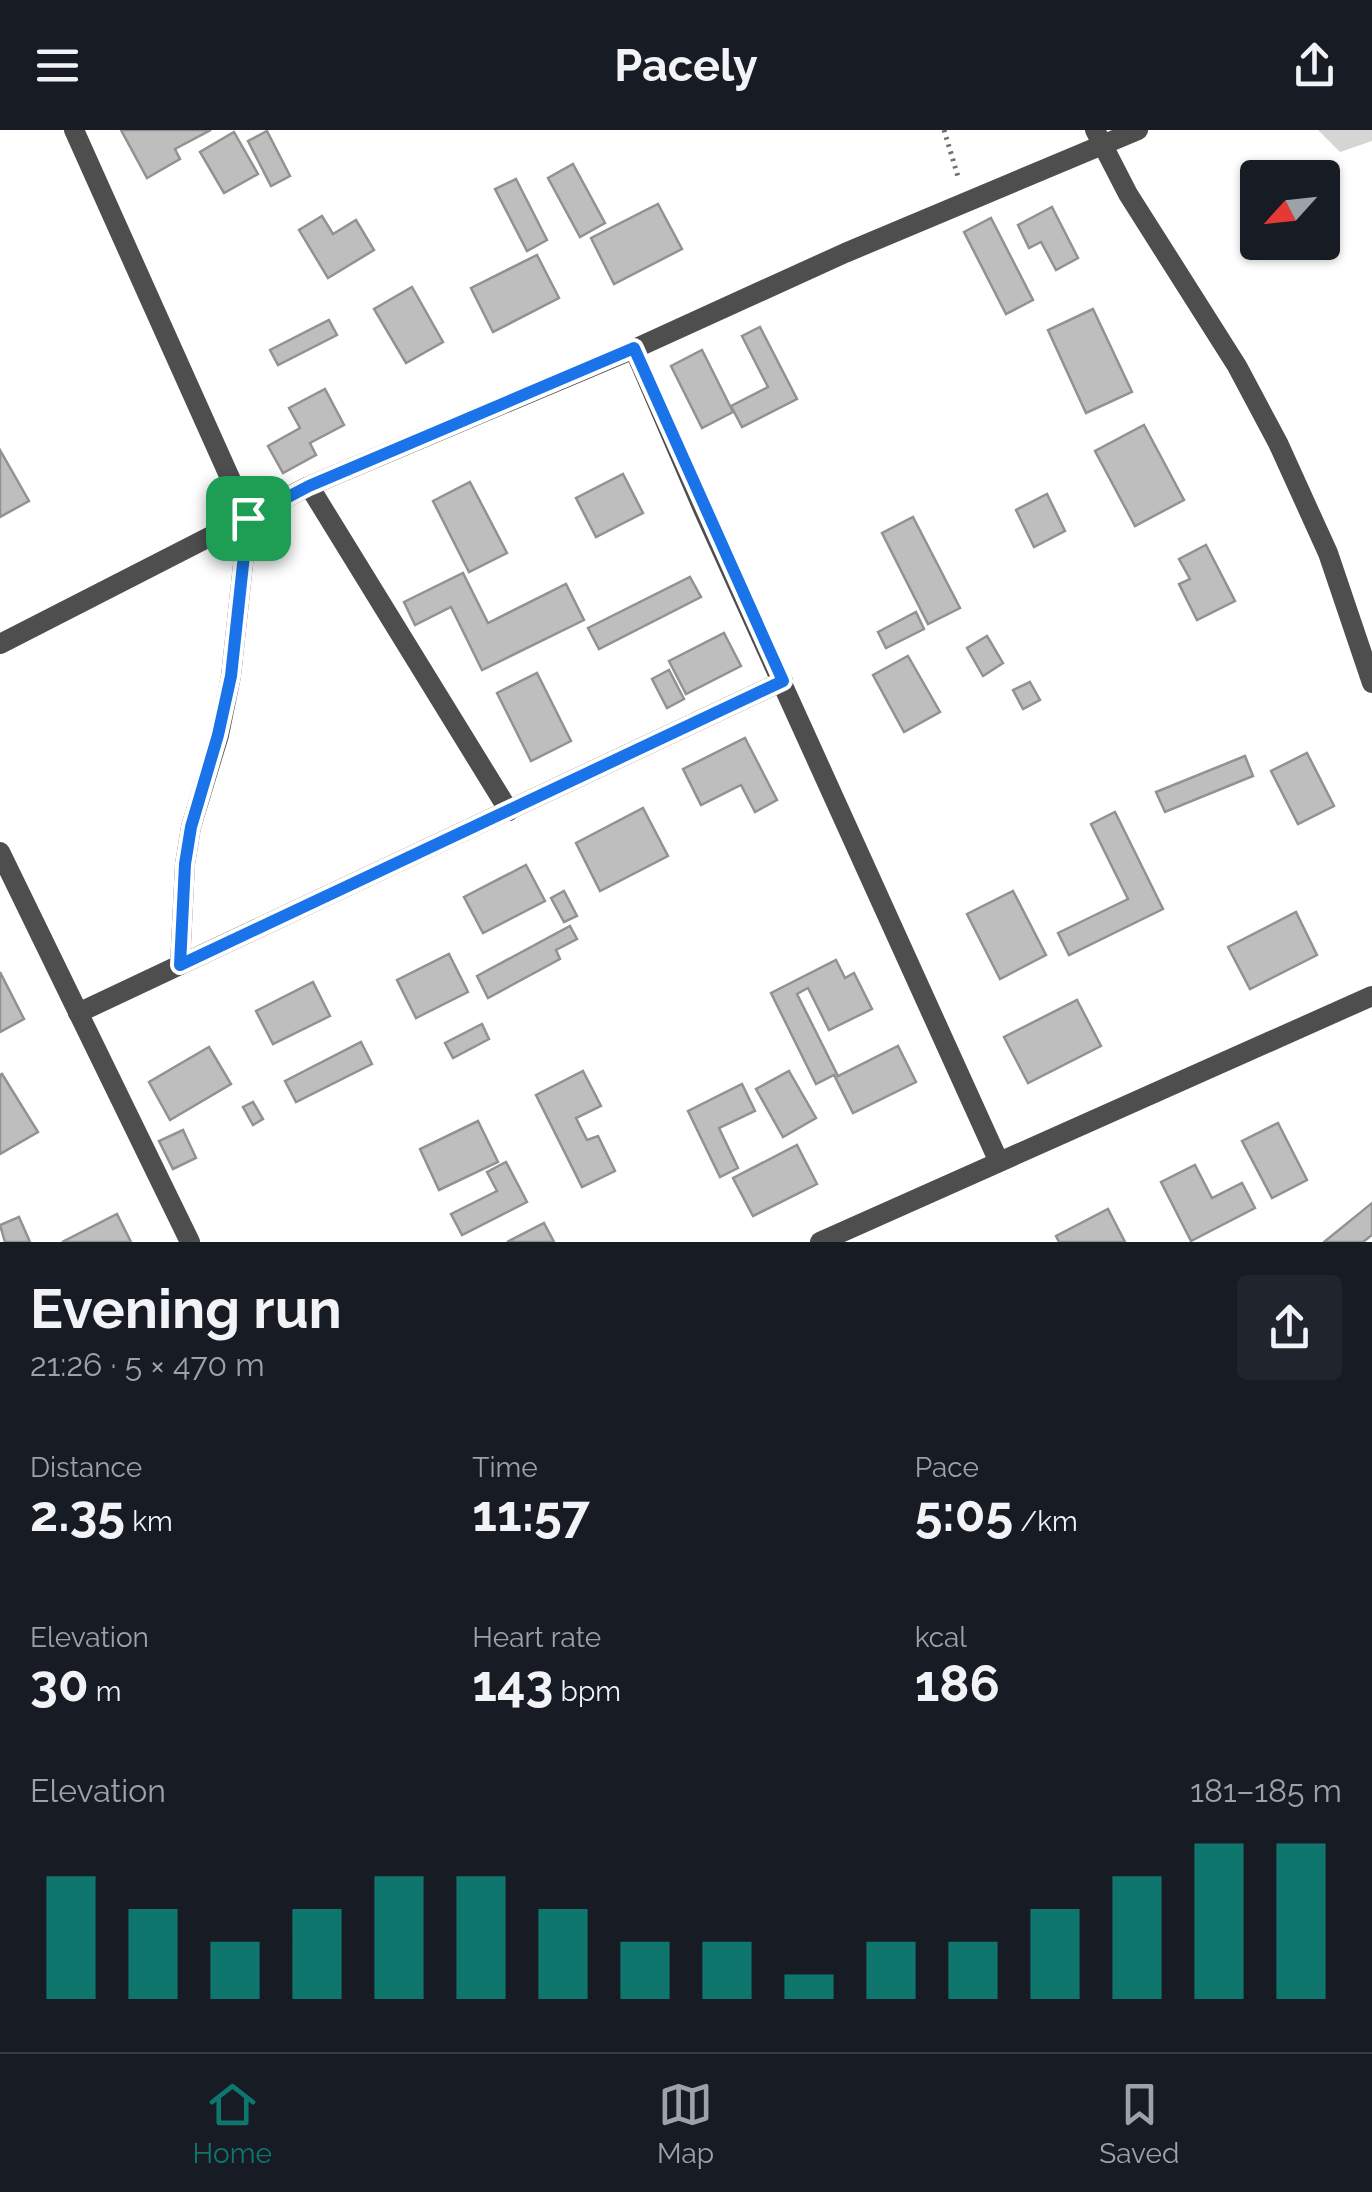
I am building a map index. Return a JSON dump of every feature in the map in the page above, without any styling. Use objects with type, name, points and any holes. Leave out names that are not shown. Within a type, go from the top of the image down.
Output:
[{"type":"street","points":[[74,130],[248,518],[231,676],[185,864],[180,965]]},
{"type":"street","points":[[0,644],[309,486],[634,348],[1098,139],[1138,130]]},
{"type":"street","points":[[1098,139],[1148,229],[1237,366],[1278,443],[1328,553],[1372,683]]},
{"type":"street","points":[[634,348],[999,1162]]},
{"type":"street","points":[[309,486],[509,811]]},
{"type":"street","points":[[78,1012],[783,681]]},
{"type":"street","points":[[0,852],[190,1242]]},
{"type":"street","points":[[820,1242],[1372,996]]},
{"type":"path","points":[[944,130],[955,158],[964,202]]},
{"type":"shaded area","points":[[1318,130],[1372,130],[1372,141],[1340,152]]},
{"type":"building","points":[[121,130],[211,130],[175,149],[180,159],[147,178]]},
{"type":"building","points":[[267,131],[290,176],[271,186],[248,141]]},
{"type":"building","points":[[234,132],[258,174],[224,193],[200,152]]},
{"type":"building","points":[[573,164],[605,223],[580,237],[548,178]]},
{"type":"building","points":[[516,179],[547,240],[527,251],[495,189]]},
{"type":"building","points":[[658,204],[682,249],[614,284],[591,238]]},
{"type":"building","points":[[1052,207],[1078,258],[1056,270],[1041,242],[1029,248],[1018,225]]},
{"type":"building","points":[[322,216],[333,234],[356,220],[374,250],[328,278],[299,230]]},
{"type":"building","points":[[991,218],[1033,300],[1006,314],[964,232]]},
{"type":"building","points":[[537,255],[559,298],[493,332],[471,288]]},
{"type":"building","points":[[412,287],[443,342],[406,363],[374,309]]},
{"type":"building","points":[[1093,309],[1132,392],[1086,413],[1048,330]]},
{"type":"building","points":[[329,320],[337,335],[278,365],[270,350]]},
{"type":"building","points":[[760,327],[797,399],[742,427],[731,406],[768,387],[742,336]]},
{"type":"building","points":[[702,350],[733,412],[702,428],[671,366]]},
{"type":"building","points":[[325,389],[344,425],[310,443],[316,455],[283,473],[268,446],[300,428],[289,408]]},
{"type":"building","points":[[1144,425],[1184,500],[1135,526],[1095,451]]},
{"type":"building","points":[[0,450],[29,501],[0,517]]},
{"type":"building","points":[[623,474],[643,513],[596,537],[576,498]]},
{"type":"building","points":[[470,482],[507,553],[469,572],[433,501]]},
{"type":"building","points":[[1047,494],[1065,531],[1034,547],[1016,510]]},
{"type":"building","points":[[913,517],[960,608],[928,624],[882,533]]},
{"type":"building","points":[[1206,545],[1235,601],[1197,620],[1179,584],[1190,579],[1179,559]]},
{"type":"building","points":[[463,573],[488,623],[566,584],[584,620],[482,670],[451,607],[415,625],[404,602]]},
{"type":"building","points":[[690,577],[701,597],[599,649],[588,628]]},
{"type":"building","points":[[916,612],[924,629],[886,648],[878,632]]},
{"type":"building","points":[[724,633],[741,666],[686,694],[669,661]]},
{"type":"building","points":[[987,636],[1003,663],[983,676],[967,648]]},
{"type":"building","points":[[908,656],[940,712],[904,732],[873,675]]},
{"type":"building","points":[[669,670],[684,699],[667,708],[652,679]]},
{"type":"building","points":[[537,673],[571,741],[531,761],[497,693]]},
{"type":"building","points":[[1030,682],[1040,700],[1023,709],[1013,690]]},
{"type":"building","points":[[745,738],[777,800],[755,812],[741,785],[701,805],[683,769]]},
{"type":"building","points":[[1307,753],[1334,806],[1298,824],[1271,771]]},
{"type":"building","points":[[1245,756],[1253,776],[1165,812],[1156,792]]},
{"type":"building","points":[[643,808],[668,856],[600,891],[576,843]]},
{"type":"building","points":[[1115,812],[1163,909],[1069,955],[1058,933],[1128,899],[1091,824]]},
{"type":"building","points":[[526,865],[545,901],[483,933],[464,897]]},
{"type":"building","points":[[564,891],[577,916],[564,922],[551,898]]},
{"type":"building","points":[[1013,891],[1046,955],[1000,979],[967,914]]},
{"type":"building","points":[[1296,912],[1317,955],[1250,989],[1228,947]]},
{"type":"building","points":[[570,926],[577,939],[556,950],[560,959],[488,998],[477,976]]},
{"type":"building","points":[[449,954],[468,992],[416,1018],[397,980]]},
{"type":"building","points":[[836,960],[845,978],[854,973],[872,1009],[829,1030],[808,988],[797,994],[838,1076],[898,1046],[916,1082],[853,1113],[834,1075],[816,1084],[771,993]]},
{"type":"building","points":[[0,972],[24,1019],[0,1032]]},
{"type":"building","points":[[313,982],[330,1016],[273,1044],[256,1011]]},
{"type":"building","points":[[1077,1000],[1101,1046],[1028,1083],[1004,1037]]},
{"type":"building","points":[[482,1024],[489,1039],[453,1058],[445,1043]]},
{"type":"building","points":[[361,1042],[372,1064],[296,1102],[285,1081]]},
{"type":"building","points":[[209,1047],[231,1084],[170,1120],[149,1082]]},
{"type":"building","points":[[583,1071],[601,1106],[576,1118],[587,1140],[598,1136],[615,1171],[582,1187],[536,1095]]},
{"type":"building","points":[[789,1071],[816,1118],[783,1137],[756,1089]]},
{"type":"building","points":[[0,1075],[38,1132],[0,1154]]},
{"type":"building","points":[[742,1084],[755,1111],[719,1128],[738,1168],[720,1177],[688,1111]]},
{"type":"building","points":[[253,1102],[263,1119],[253,1125],[243,1107]]},
{"type":"building","points":[[478,1121],[498,1162],[439,1190],[420,1149]]},
{"type":"building","points":[[1278,1123],[1307,1180],[1272,1198],[1242,1141]]},
{"type":"building","points":[[183,1130],[196,1158],[173,1169],[159,1141]]},
{"type":"building","points":[[797,1145],[817,1184],[753,1216],[733,1178]]},
{"type":"building","points":[[506,1162],[527,1202],[462,1235],[451,1214],[497,1191],[487,1172]]},
{"type":"building","points":[[1195,1165],[1212,1198],[1242,1183],[1255,1208],[1191,1241],[1161,1182]]},
{"type":"building","points":[[1372,1203],[1372,1235],[1363,1242],[1324,1242]]},
{"type":"building","points":[[1108,1209],[1125,1242],[1059,1242],[1056,1236]]},
{"type":"building","points":[[117,1214],[131,1242],[62,1242]]},
{"type":"building","points":[[19,1217],[30,1242],[5,1242],[0,1225]]},
{"type":"building","points":[[544,1223],[554,1242],[507,1242]]},
{"type":"route","points":[[634,348],[783,681],[180,965],[185,864],[231,676],[248,518],[309,486],[634,348]]}]
